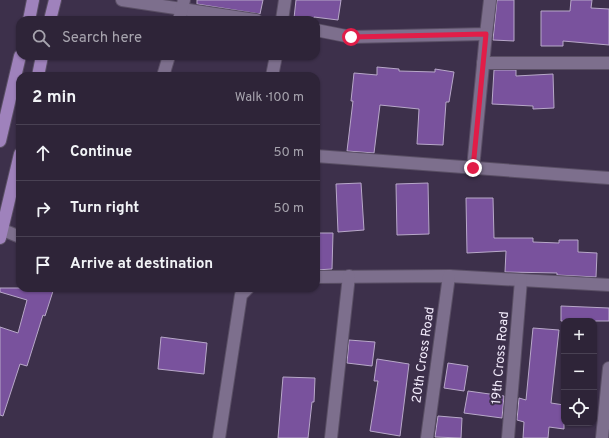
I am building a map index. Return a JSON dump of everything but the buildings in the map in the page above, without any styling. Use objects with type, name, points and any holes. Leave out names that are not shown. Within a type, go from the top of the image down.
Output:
[{"type":"main road","points":[[30,16],[33,0]]},
{"type":"main road","points":[[51,16],[55,0]]},
{"type":"main road","points":[[0,141],[3,119],[19,60]]},
{"type":"main road","points":[[39,72],[41,60]]},
{"type":"main road","points":[[1,234],[16,171]]},
{"type":"street","points":[[122,0],[229,16]]},
{"type":"street","points":[[283,16],[285,0]]},
{"type":"street","points":[[473,168],[490,0]]},
{"type":"street","points":[[320,31],[351,37],[486,34]]},
{"type":"street","points":[[164,72],[168,60]]},
{"type":"street","points":[[273,72],[275,60]]},
{"type":"street","points":[[483,63],[609,63]]},
{"type":"street","points":[[320,156],[609,178]]},
{"type":"street","points":[[1,234],[16,236]]},
{"type":"street","points":[[331,438],[349,276]]},
{"type":"street","points":[[320,277],[449,276],[609,284]]},
{"type":"street","name":"20th Cross Road","points":[[427,438],[449,276]]},
{"type":"street","name":"19th Cross Road","points":[[508,438],[521,280]]},
{"type":"street","points":[[219,438],[240,295],[243,292]]},
{"type":"street","points":[[602,438],[609,368]]},
{"type":"route","points":[[351,37],[486,34],[473,168]]}]
